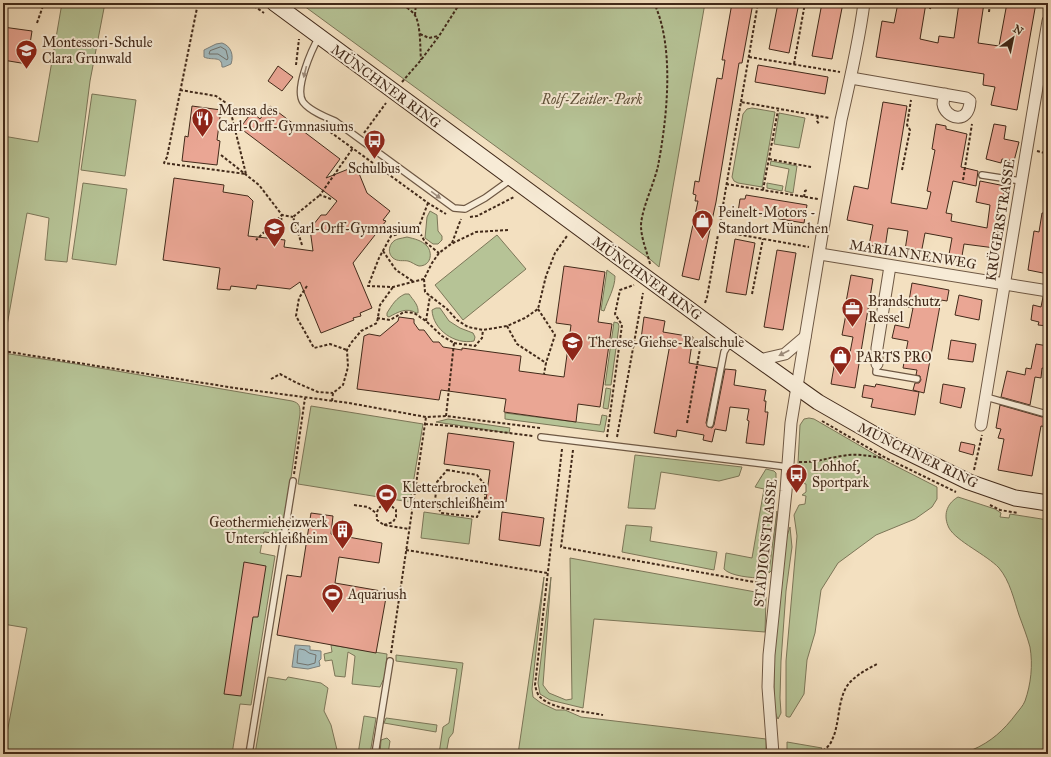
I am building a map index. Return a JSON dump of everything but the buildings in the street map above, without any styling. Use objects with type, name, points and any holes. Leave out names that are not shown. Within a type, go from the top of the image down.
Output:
[{"type":"main road","name":"MÜNCHNER RING","points":[[274,3],[731,340],[818,402],[918,458],[969,482],[1015,498],[1048,503]]},
{"type":"street","name":"STADIONSTRASSE","points":[[773,754],[768,687],[771,635],[786,491],[792,464],[791,423],[841,120],[851,78],[862,22],[864,3]]},
{"type":"street","name":"KRÜGERSTRASSE","points":[[981,425],[1048,21]]},
{"type":"street","points":[[851,78],[945,94],[966,98],[970,101],[969,110],[964,116],[957,117],[948,113],[943,105],[945,94]]},
{"type":"street","name":"MARIANNENWEG","points":[[820,254],[1048,291]]},
{"type":"street","points":[[877,364],[877,348],[890,266]]},
{"type":"street","points":[[759,360],[785,354],[805,337]]},
{"type":"lane","points":[[320,37],[312,49],[300,93],[303,102],[319,114],[335,121],[454,208],[465,209],[497,190],[512,178]]},
{"type":"lane","points":[[982,175],[1021,181]]},
{"type":"lane","points":[[710,424],[724,352],[731,340]]},
{"type":"lane","points":[[877,364],[876,372],[917,379]]},
{"type":"lane","points":[[986,397],[1043,413]]},
{"type":"lane","points":[[541,437],[792,464]]},
{"type":"lane","points":[[249,754],[293,481]]},
{"type":"lane","points":[[375,754],[390,662]]},
{"type":"path","points":[[37,23],[44,3]]},
{"type":"path","points":[[198,3],[167,157],[164,163],[246,174]]},
{"type":"path","points":[[398,3],[415,15]]},
{"type":"path","points":[[416,3],[415,15],[420,34],[421,60]]},
{"type":"path","points":[[402,82],[439,36],[460,3]]},
{"type":"path","points":[[650,263],[643,240],[641,224],[658,166],[663,129],[667,76],[665,42],[659,15],[654,3]]},
{"type":"path","points":[[705,303],[742,102],[758,3]]},
{"type":"path","points":[[794,64],[805,3]]},
{"type":"path","points":[[930,9],[931,3]]},
{"type":"path","points":[[989,12],[990,3]]},
{"type":"path","points":[[1037,7],[1038,3]]},
{"type":"path","points":[[420,34],[429,38],[439,36]]},
{"type":"path","points":[[749,57],[842,72],[851,78]]},
{"type":"path","points":[[902,170],[910,130],[907,125],[913,89]]},
{"type":"path","points":[[180,90],[216,96],[229,105],[246,174]]},
{"type":"path","points":[[742,102],[778,110],[841,120]]},
{"type":"path","points":[[222,155],[259,185],[282,215],[293,217],[320,195],[386,103]]},
{"type":"path","points":[[764,190],[778,110]]},
{"type":"path","points":[[818,116],[817,121],[819,124]]},
{"type":"path","points":[[963,180],[973,122],[964,116]]},
{"type":"path","points":[[769,159],[811,167]]},
{"type":"path","points":[[726,184],[819,200]]},
{"type":"path","points":[[804,197],[807,190]]},
{"type":"path","points":[[320,195],[331,199]]},
{"type":"path","points":[[428,203],[418,229],[425,242],[440,254]]},
{"type":"path","points":[[279,236],[282,215]]},
{"type":"path","points":[[256,240],[282,215]]},
{"type":"path","points":[[293,217],[302,245]]},
{"type":"path","points":[[451,244],[461,218]]},
{"type":"path","points":[[418,229],[391,236],[368,286],[393,287],[424,279]]},
{"type":"path","points":[[508,230],[476,232],[451,244],[440,254],[424,279],[425,292],[447,309],[457,320],[468,327],[483,330],[507,326],[525,318],[538,309],[546,276],[555,253],[567,236]]},
{"type":"path","points":[[719,232],[811,248],[820,254]]},
{"type":"path","points":[[752,294],[763,239]]},
{"type":"path","points":[[383,251],[396,270],[414,282]]},
{"type":"path","points":[[308,286],[299,298],[296,316],[314,348],[330,344],[347,350]]},
{"type":"path","points":[[606,444],[622,325],[615,314],[620,290],[634,286]]},
{"type":"path","points":[[271,379],[280,374],[297,384],[318,392],[333,393],[343,385],[348,367],[347,350],[351,342],[361,331],[377,323],[380,305],[393,287]]},
{"type":"path","points":[[617,437],[643,293]]},
{"type":"path","points":[[426,321],[430,296]]},
{"type":"path","points":[[538,309],[555,334],[544,374]]},
{"type":"path","points":[[377,318],[390,320],[404,312],[414,313],[454,344],[475,346],[482,338],[483,330]]},
{"type":"path","points":[[507,326],[517,344],[546,363]]},
{"type":"path","points":[[687,423],[701,343],[704,338]]},
{"type":"path","points":[[446,416],[454,344]]},
{"type":"path","points":[[3,351],[227,387],[332,401],[426,417],[446,416],[542,428]]},
{"type":"path","points":[[332,401],[333,393]]},
{"type":"path","points":[[293,481],[305,398]]},
{"type":"path","points":[[390,662],[426,417]]},
{"type":"path","points":[[425,424],[541,437]]},
{"type":"path","points":[[969,482],[974,471],[982,434],[981,425]]},
{"type":"path","points":[[563,440],[535,686],[538,696],[546,702],[603,715]]},
{"type":"path","points":[[574,441],[561,547],[776,586]]},
{"type":"path","points":[[792,464],[809,463],[855,454],[886,458]]},
{"type":"path","points":[[447,470],[477,475],[485,485],[485,499],[477,517],[441,513],[435,501],[437,482],[447,470]]},
{"type":"path","points":[[384,525],[393,522],[396,517],[396,510],[388,503],[380,506],[376,513],[376,520],[384,525],[409,529]]},
{"type":"path","points":[[354,505],[368,507],[376,513]]},
{"type":"path","points":[[406,550],[548,573]]},
{"type":"path","points":[[819,754],[832,742],[837,728],[840,707],[846,688],[854,678],[877,664]]},
{"type":"path","points":[[1044,754],[1048,720]]},
{"type":"green space","points":[[62,3],[105,3],[90,81],[67,262],[45,260],[49,218],[27,213],[3,348],[3,136],[38,142]]},
{"type":"green space","name":"Rolf-Zeitler-Park","points":[[300,3],[705,3],[659,267],[651,260]]},
{"type":"green space","points":[[92,94],[136,100],[125,176],[81,170]]},
{"type":"green space","points":[[752,108],[775,112],[762,187],[738,183],[734,181],[732,177],[743,114],[747,109]]},
{"type":"green space","points":[[779,113],[805,118],[799,148],[774,144]]},
{"type":"green space","points":[[771,161],[797,166],[793,193],[785,191],[789,169],[770,165]]},
{"type":"green space","points":[[83,183],[127,189],[116,265],[72,259]]},
{"type":"green space","points":[[767,183],[783,186],[782,191],[767,188]]},
{"type":"green space","points":[[430,211],[437,215],[438,231],[442,236],[442,240],[438,244],[433,244],[425,238],[427,217]]},
{"type":"green space","points":[[497,235],[526,269],[463,320],[435,285]]},
{"type":"green space","points":[[407,237],[420,241],[427,246],[430,252],[430,259],[426,264],[419,266],[408,261],[397,260],[391,256],[389,250],[391,244],[395,240]]},
{"type":"green space","points":[[607,270],[615,276],[615,280],[604,311],[601,310]]},
{"type":"green space","points":[[405,294],[409,294],[417,305],[418,313],[406,310],[389,317],[387,316],[387,313],[394,302]]},
{"type":"green space","points":[[440,308],[449,321],[460,328],[473,333],[475,337],[474,341],[460,341],[441,330],[433,317],[432,310]]},
{"type":"green space","points":[[614,322],[618,323],[619,326],[611,385],[605,385]]},
{"type":"green space","points":[[3,353],[292,401],[297,403],[299,406],[300,414],[283,534],[264,532],[260,553],[275,556],[251,705],[240,704],[232,754],[3,754],[27,628],[3,624]]},
{"type":"green space","points":[[606,388],[611,389],[608,409],[603,408]]},
{"type":"green space","points":[[311,406],[423,424],[410,502],[298,484]]},
{"type":"green space","points":[[505,413],[600,425],[602,415],[607,416],[604,432],[505,419]]},
{"type":"green space","points":[[448,419],[510,428],[509,433],[436,422]]},
{"type":"green space","points":[[804,419],[814,419],[888,462],[937,487],[937,499],[932,507],[915,519],[876,535],[838,563],[821,590],[815,633],[807,660],[804,694],[790,717],[788,717],[786,716],[786,661],[797,536],[794,515],[799,505],[805,504],[806,496],[802,495],[806,492],[806,484],[797,482],[800,425]]},
{"type":"green space","points":[[635,455],[742,467],[739,476],[719,481],[661,472],[655,509],[628,508]]},
{"type":"green space","points":[[766,469],[776,473],[767,569],[762,578],[736,575],[724,569],[726,553],[752,558],[764,489],[755,487]]},
{"type":"green space","points":[[958,497],[995,509],[1001,513],[1000,517],[1009,518],[1010,514],[1048,520],[1048,754],[971,754],[972,750],[991,739],[1002,730],[1023,705],[1030,681],[1031,661],[1028,639],[1003,573],[994,563],[958,538],[947,524],[946,515],[948,507]]},
{"type":"green space","points":[[777,511],[772,570],[769,573],[769,571]]},
{"type":"green space","points":[[424,512],[472,519],[469,544],[421,538]]},
{"type":"green space","points":[[626,525],[652,527],[650,541],[717,552],[714,570],[622,552]]},
{"type":"green space","points":[[790,527],[792,547],[786,591],[781,661],[781,713],[778,719],[774,705],[774,651],[787,536]]},
{"type":"green space","points":[[570,558],[761,593],[766,597],[765,632],[594,619],[583,708],[550,700],[540,694],[538,683],[551,577],[543,685],[549,693],[566,700],[572,699]]},
{"type":"green space","points":[[544,577],[532,689],[533,697],[541,703],[556,710],[565,710],[581,717],[766,739],[766,754],[518,754]]},
{"type":"green space","points":[[331,645],[387,654],[385,676],[380,687],[352,684],[355,656],[348,652],[345,677],[335,676],[332,660],[325,661],[324,654],[332,652]]},
{"type":"green space","points":[[396,655],[463,663],[453,733],[449,738],[446,754],[439,754],[443,727],[449,723],[457,669],[396,661]]},
{"type":"green space","points":[[268,677],[286,680],[288,677],[321,683],[328,688],[324,711],[331,725],[338,754],[255,754]]},
{"type":"green space","points":[[364,716],[376,718],[370,754],[358,754]]},
{"type":"green space","points":[[386,718],[437,725],[436,732],[384,723]]},
{"type":"green space","points":[[387,738],[390,741],[388,754],[380,754],[381,740]]},
{"type":"green space","points":[[787,742],[822,748],[816,754],[787,754]]},
{"type":"green space","points":[[827,749],[849,754],[823,754]]},
{"type":"water","points":[[222,43],[228,46],[232,57],[231,64],[224,67],[222,67],[222,63],[218,60],[204,57],[204,50],[216,44]]},
{"type":"water","points":[[295,645],[310,646],[310,650],[321,651],[321,659],[319,661],[320,666],[308,669],[292,667]]},
{"type":"place","name":"Montessori-Schule Clara Grunwald","points":[[27,70]]},
{"type":"place","name":"Mensa des Carl-Orff-Gymnasiums","points":[[203,138]]},
{"type":"place","name":"Schulbus","points":[[374,160]]},
{"type":"place","name":"Peinelt-Motors - Standort München","points":[[702,240]]},
{"type":"place","name":"Carl-Orff-Gymnasium","points":[[274,248]]},
{"type":"place","name":"Brandschutz Ressel","points":[[852,328]]},
{"type":"place","name":"Therese-Giehse-Realschule","points":[[573,362]]},
{"type":"place","name":"PARTS PRO","points":[[841,376]]},
{"type":"place","name":"Lohhof, Sportpark","points":[[797,494]]},
{"type":"place","name":"Kletterbrocken Unterschleißheim","points":[[387,514]]},
{"type":"place","name":"Geothermieheizwerk Unterschleißheim","points":[[343,550]]},
{"type":"place","name":"Aquariush","points":[[332,614]]}]
